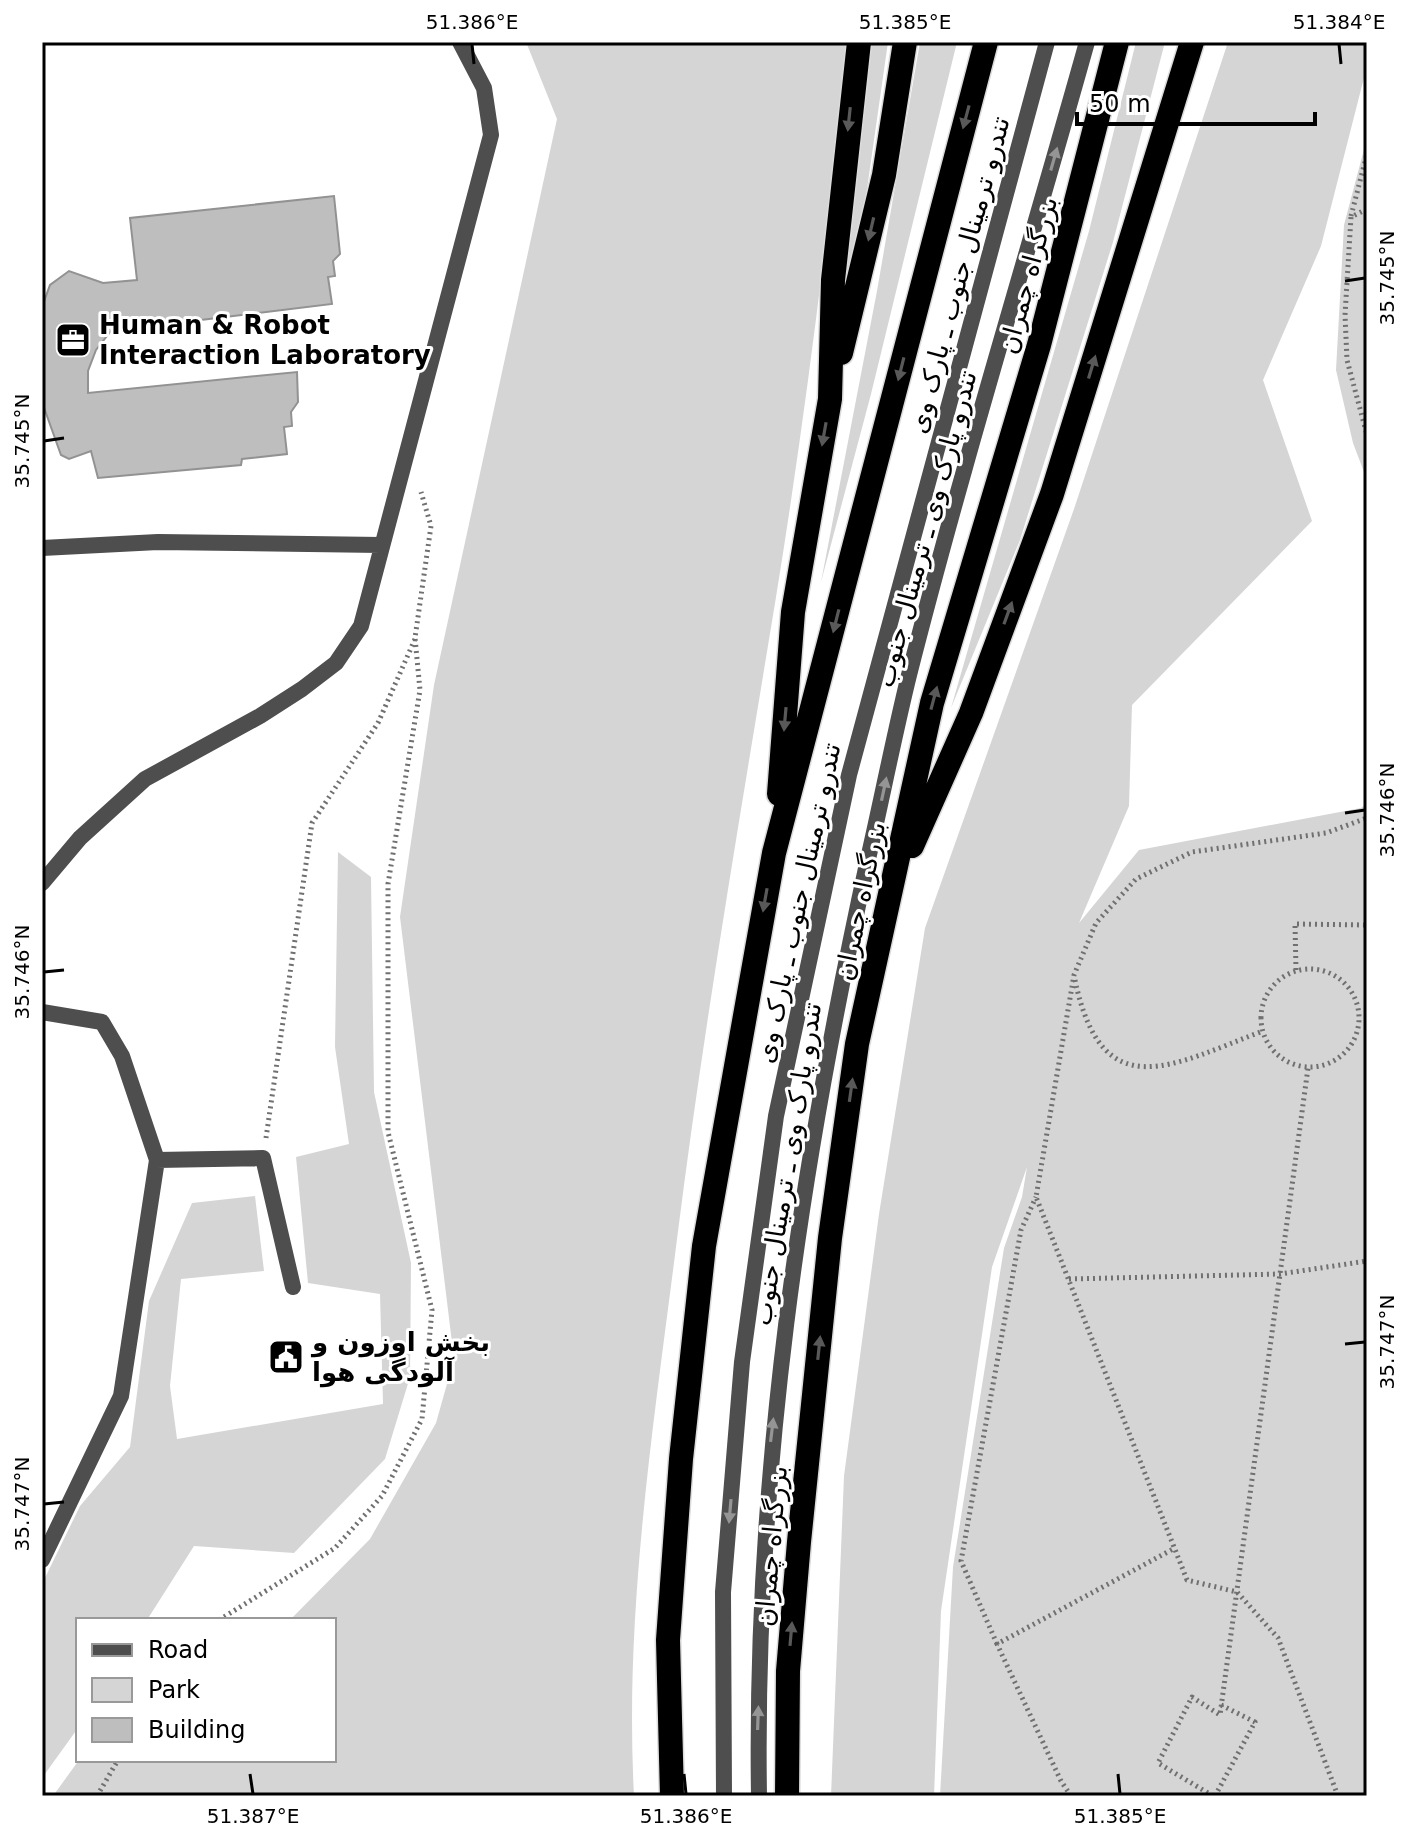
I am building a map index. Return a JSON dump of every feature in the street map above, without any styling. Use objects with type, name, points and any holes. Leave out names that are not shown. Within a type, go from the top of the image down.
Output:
[{"type":"highway","points":[[830,399],[833,280],[859,42]]},
{"type":"highway","points":[[774,853],[793,612],[830,399],[884,175],[905,42]]},
{"type":"highway","points":[[672,1796],[668,1640],[681,1459],[704,1246],[774,853],[986,42]]},
{"type":"highway","name":"بزرگراه چمران","points":[[786,1743],[799,1542],[830,1238],[857,1044],[932,703],[1039,345],[1117,42]]},
{"type":"highway","points":[[891,892],[971,713],[1052,494],[1192,42]]},
{"type":"highway","points":[[786,1743],[789,1796]]},
{"type":"highway","points":[[786,1743],[799,1796]]},
{"type":"street","points":[[42,883],[80,838],[145,779],[260,716],[336,663],[361,626],[491,135],[484,88],[460,42]]},
{"type":"street","name":"تندرو ترمینال جنوب ـ پارک وی","points":[[724,1796],[723,1592],[742,1362],[776,1116],[849,775],[1047,42]]},
{"type":"street","name":"تندرو پارک وی ـ ترمینال جنوب","points":[[759,1796],[758,1724],[769,1457],[797,1233],[833,1017],[909,676],[1087,42]]},
{"type":"street","points":[[42,548],[158,542],[381,545]]},
{"type":"street","points":[[42,1012],[102,1022],[122,1056],[157,1160],[121,1396],[42,1560]]},
{"type":"street","points":[[157,1160],[263,1158],[293,1287]]},
{"type":"path","points":[[1367,154],[1351,217],[1345,315],[1347,360],[1367,435]]},
{"type":"path","points":[[1351,217],[1367,209]]},
{"type":"path","points":[[222,1618],[335,1548],[382,1496],[422,1419],[432,1310],[388,1132],[388,884],[420,690],[415,638],[431,526],[408,449]]},
{"type":"path","points":[[263,1158],[312,823],[378,723],[415,638]]},
{"type":"path","points":[[1071,1796],[1061,1781],[961,1561],[1021,1230],[1036,1197],[1074,975],[1096,923],[1136,879],[1192,852],[1326,833],[1367,818]]},
{"type":"path","points":[[1296,971],[1295,924],[1367,925]]},
{"type":"path","points":[[1359,1030],[1357,1004],[1345,982],[1322,971],[1296,971],[1272,988],[1264,1001],[1263,1031],[1278,1056],[1308,1068],[1325,1066],[1341,1058],[1367,1023]]},
{"type":"path","points":[[1074,975],[1083,1019],[1104,1053],[1133,1065],[1148,1069],[1175,1064],[1263,1031]]},
{"type":"path","points":[[1221,1705],[1255,1722],[1214,1796],[1158,1763],[1192,1697],[1220,1715],[1221,1705],[1308,1068]]},
{"type":"path","points":[[1036,1197],[1187,1580],[1237,1592],[1278,1638],[1338,1796]]},
{"type":"path","points":[[1069,1279],[1280,1274],[1367,1261]]},
{"type":"path","points":[[997,1644],[1175,1548]]},
{"type":"path","points":[[97,1796],[117,1762]]},
{"type":"green space","points":[[526,42],[849,42],[797,459],[711,998],[659,1377],[637,1586],[632,1726],[634,1796],[53,1796],[78,1762],[336,1762],[336,1618],[292,1618],[370,1539],[436,1423],[454,1359],[400,917],[434,685],[557,119]]},
{"type":"green space","points":[[868,42],[888,42],[864,210],[846,279],[847,210]]},
{"type":"green space","points":[[920,42],[957,42],[871,394],[821,582],[877,291]]},
{"type":"green space","points":[[1136,42],[1165,42],[1113,242],[1020,540],[951,708],[1089,231]]},
{"type":"green space","points":[[1228,42],[1367,42],[1367,66],[1321,246],[1263,380],[1312,521],[1132,705],[1129,806],[1079,923],[1139,850],[1361,808],[1367,803],[1367,1796],[940,1796],[953,1567],[1004,1248],[1022,1197],[1027,1167],[992,1267],[941,1611],[934,1796],[831,1796],[844,1476],[879,1214],[925,928],[1074,509]]},
{"type":"green space","points":[[1367,138],[1367,480],[1353,443],[1336,370],[1344,225]]},
{"type":"green space","points":[[338,852],[371,877],[374,1092],[411,1263],[410,1377],[385,1459],[294,1553],[194,1546],[148,1618],[76,1618],[76,1731],[42,1778],[42,1584],[80,1506],[130,1447],[149,1301],[192,1203],[255,1196],[264,1271],[181,1279],[170,1386],[177,1439],[383,1404],[380,1294],[308,1283],[296,1157],[349,1144],[335,1047]]},
{"type":"building","name":"Human & Robot Interaction Laboratory","points":[[334,196],[340,254],[333,261],[335,276],[328,277],[332,304],[111,331],[96,350],[88,371],[88,393],[297,372],[298,402],[291,412],[292,426],[284,427],[287,454],[242,459],[241,465],[98,478],[91,451],[69,459],[61,455],[42,402],[42,307],[50,285],[69,271],[103,283],[137,280],[130,218]]},
{"type":"place","name":"Human & Robot Interaction Laboratory","points":[[73,340]]},
{"type":"place","name":"بخش اوزون و آلودگی هوا","points":[[286,1357]]}]
